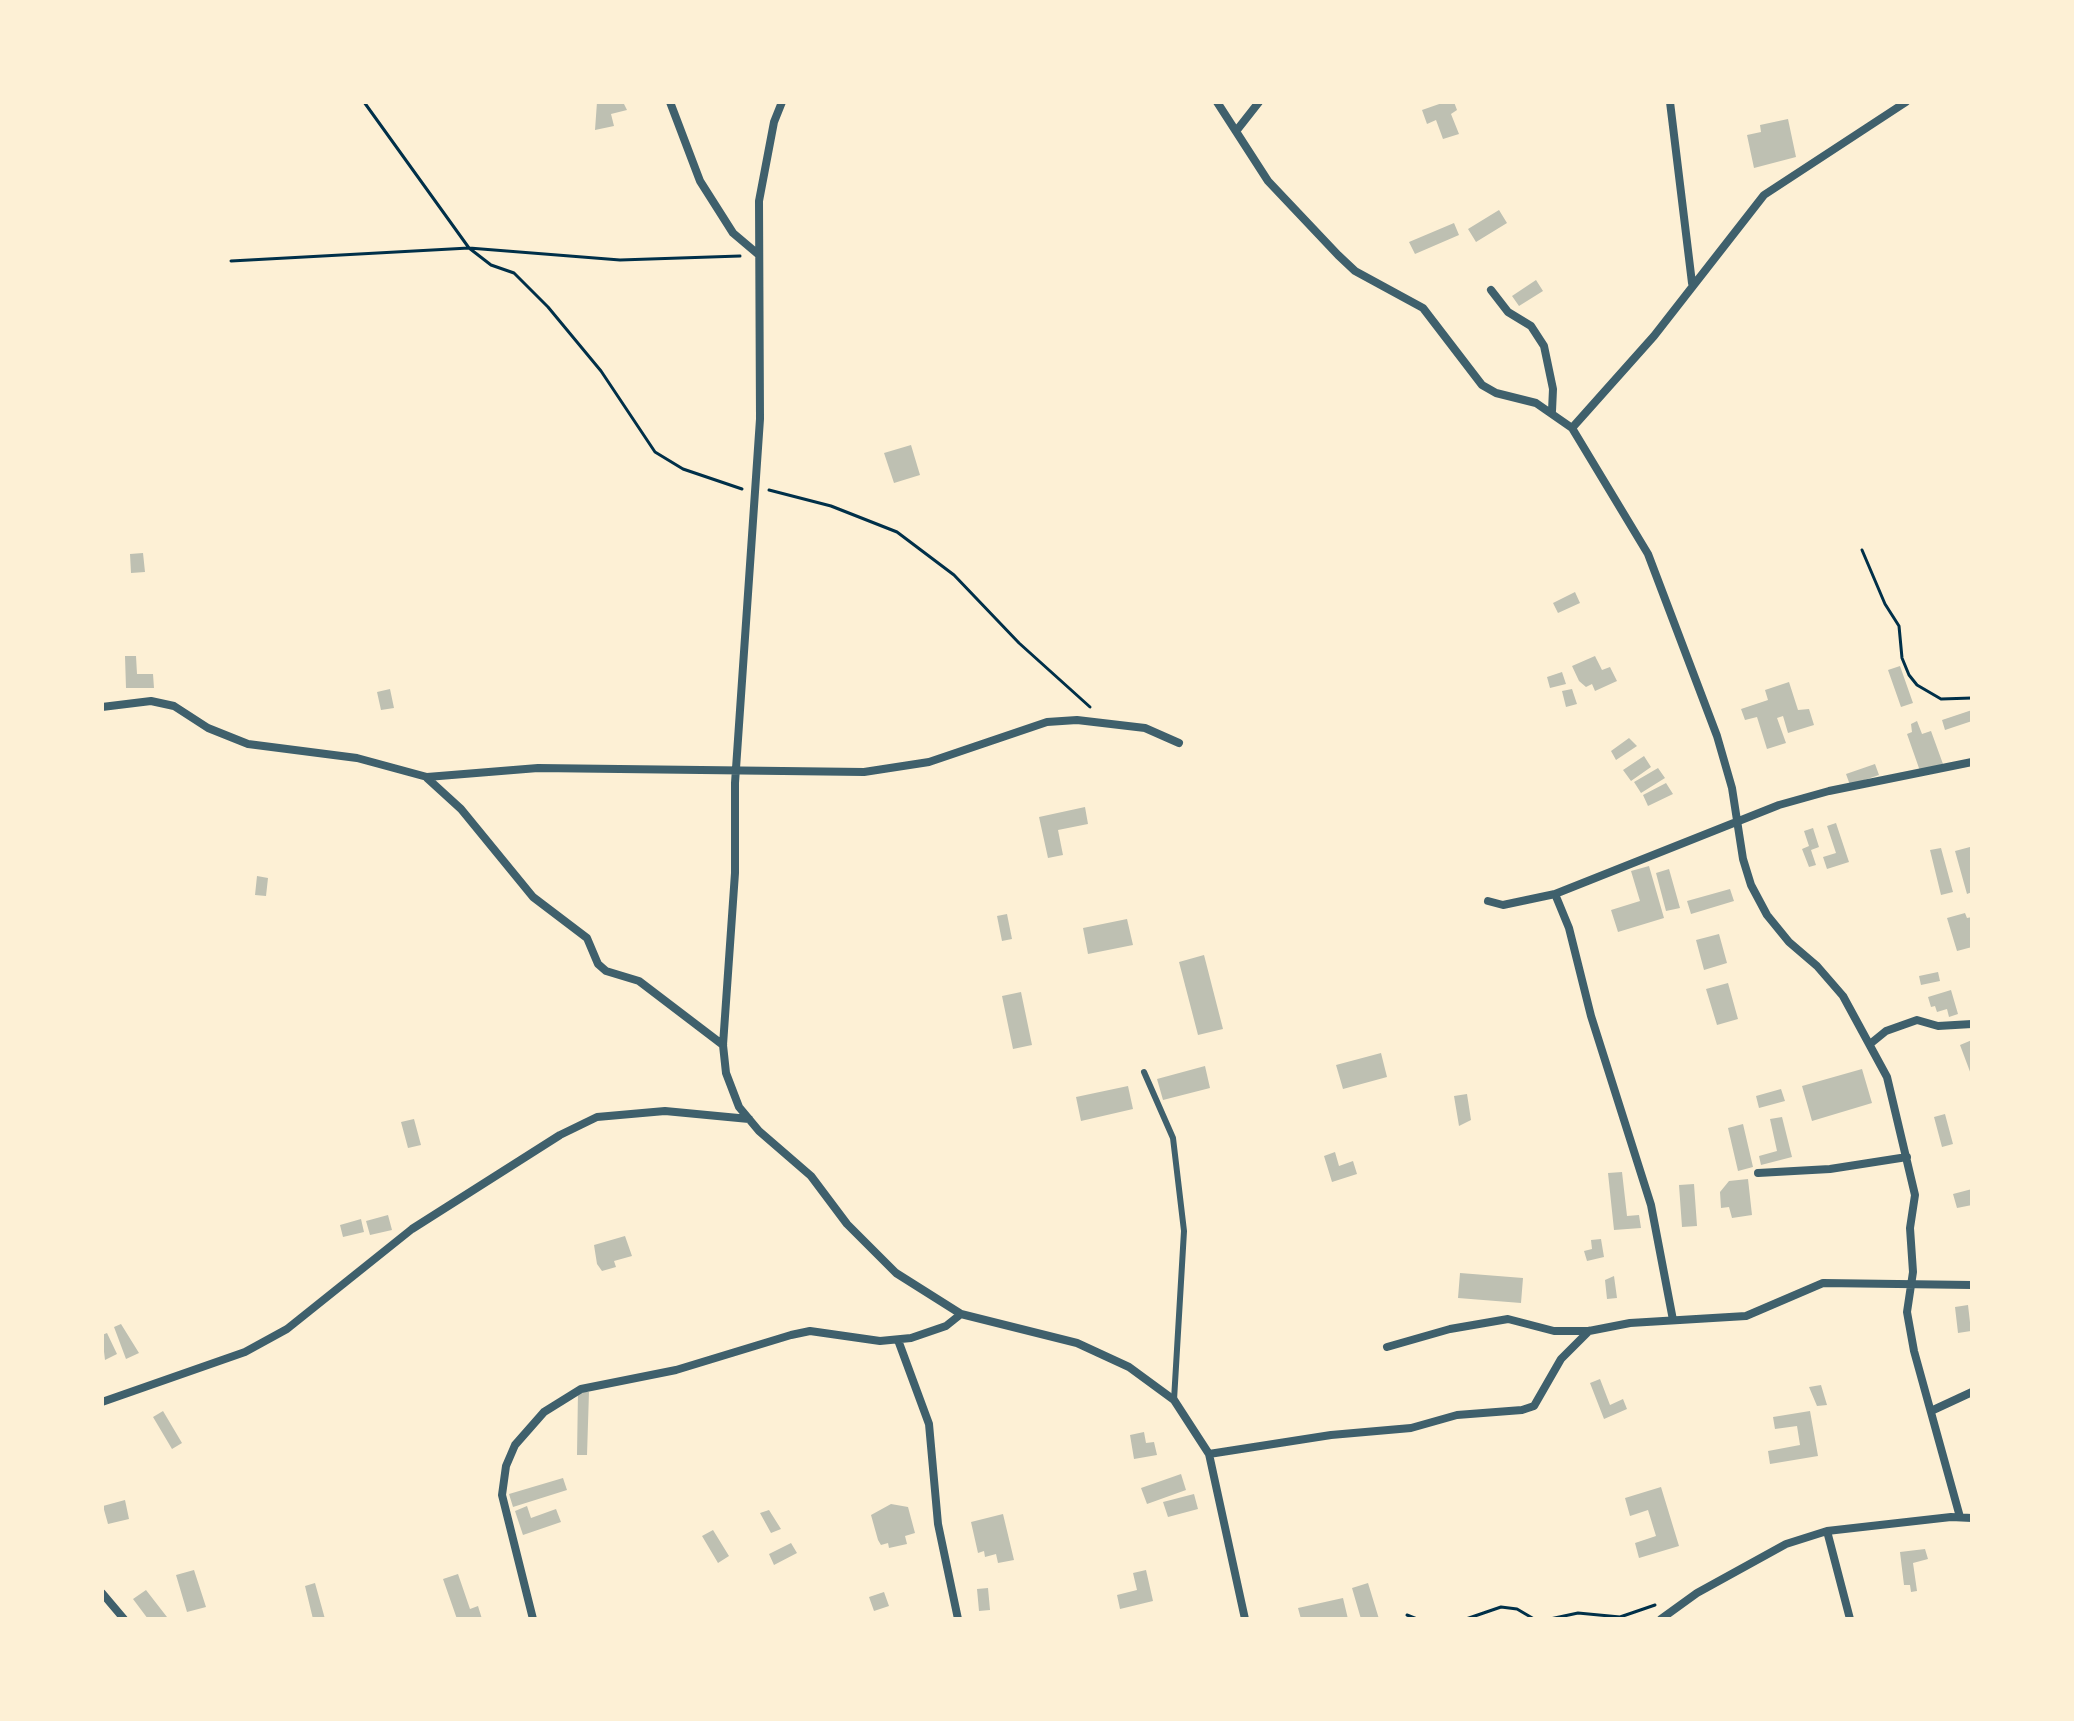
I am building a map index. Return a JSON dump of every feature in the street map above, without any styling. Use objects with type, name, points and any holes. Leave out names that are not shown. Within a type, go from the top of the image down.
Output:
[{"type":"street","points":[[670,102],[700,181],[733,233],[759,255]]},
{"type":"street","points":[[782,102],[774,122],[759,201],[760,419],[735,772],[735,886],[723,1045],[726,1073],[739,1107],[811,1176],[847,1224],[881,1261],[961,1314],[1077,1343],[1129,1367],[1174,1400],[1209,1454],[1245,1619]]},
{"type":"street","points":[[1218,102],[1268,181],[1355,271],[1423,308],[1482,385],[1552,411],[1572,428],[1660,580],[1717,736],[1732,788],[1751,885],[1767,915],[1843,996],[1887,1077],[1915,1195],[1910,1228],[1911,1284],[1907,1312],[1960,1517]]},
{"type":"street","points":[[1239,132],[1259,102]]},
{"type":"street","points":[[1670,102],[1692,284]]},
{"type":"street","points":[[1572,428],[1654,336],[1764,195],[1906,102]]},
{"type":"street","points":[[1491,290],[1508,312],[1531,326],[1544,346],[1553,389],[1552,411]]},
{"type":"street","points":[[102,707],[151,701],[174,706],[208,728],[248,744],[357,758],[427,777],[538,768],[826,774],[895,769],[929,762],[1047,722],[1108,722],[1145,728],[1179,743]]},
{"type":"street","points":[[1488,901],[1503,905],[1555,894],[1737,822],[1829,791],[1972,762]]},
{"type":"street","points":[[427,777],[461,809],[533,897],[587,938],[598,964],[606,971],[639,981],[723,1045]]},
{"type":"street","points":[[1555,894],[1569,928],[1603,1058],[1651,1205],[1673,1320]]},
{"type":"street","points":[[1870,1044],[1886,1031],[1917,1020],[1938,1026],[1972,1024]]},
{"type":"street","points":[[102,1402],[245,1352],[287,1329],[412,1229],[560,1135],[597,1117],[665,1111],[749,1119]]},
{"type":"street","points":[[1758,1173],[1830,1169],[1907,1157]]},
{"type":"street","points":[[1387,1347],[1450,1329],[1508,1319],[1554,1331],[1589,1331],[1673,1320],[1746,1316],[1823,1283],[1972,1285]]},
{"type":"street","points":[[533,1619],[502,1495],[506,1466],[515,1445],[544,1412],[581,1389],[676,1370],[800,1333],[810,1331],[880,1341],[898,1340],[946,1326],[961,1314]]},
{"type":"street","points":[[1209,1454],[1320,1436],[1411,1428],[1457,1415],[1522,1410],[1534,1406],[1561,1359],[1589,1331]]},
{"type":"street","points":[[898,1340],[929,1424],[938,1524],[958,1619]]},
{"type":"street","points":[[1931,1411],[1972,1392]]},
{"type":"street","points":[[1661,1619],[1697,1593],[1786,1544],[1827,1531],[1972,1518]]},
{"type":"street","points":[[1827,1531],[1850,1619]]},
{"type":"street","points":[[102,1593],[124,1619]]},
{"type":"lane","points":[[1144,1072],[1173,1138],[1184,1231],[1174,1400]]},
{"type":"path","points":[[364,102],[469,248],[491,265],[514,273],[548,307],[601,371],[655,452],[695,473],[754,490],[819,502],[897,532],[954,575],[1019,643],[1108,722]]},
{"type":"path","points":[[231,261],[469,248],[620,260],[759,255]]},
{"type":"path","points":[[1862,550],[1885,604],[1899,626],[1902,658],[1909,675],[1917,685],[1941,699],[1972,698]]},
{"type":"path","points":[[1550,1619],[1578,1613],[1620,1617],[1663,1603]]},
{"type":"path","points":[[1466,1619],[1501,1607],[1517,1609],[1534,1619]]},
{"type":"path","points":[[1407,1615],[1417,1619]]},
{"type":"building","points":[[597,102],[623,102],[627,110],[611,114],[614,126],[595,130]]},
{"type":"building","points":[[1454,102],[1457,110],[1451,114],[1459,134],[1443,139],[1436,120],[1427,124],[1422,110]]},
{"type":"building","points":[[1788,119],[1796,157],[1754,168],[1747,135],[1761,132],[1760,125]]},
{"type":"building","points":[[1499,210],[1507,223],[1476,242],[1468,229]]},
{"type":"building","points":[[1454,223],[1459,235],[1415,254],[1409,242]]},
{"type":"building","points":[[1536,280],[1543,291],[1519,306],[1512,296]]},
{"type":"building","points":[[911,445],[920,475],[894,483],[884,453]]},
{"type":"building","points":[[143,553],[145,572],[131,573],[130,554]]},
{"type":"building","points":[[1575,592],[1580,603],[1558,613],[1553,603]]},
{"type":"building","points":[[125,656],[136,656],[137,674],[153,674],[154,688],[126,688]]},
{"type":"building","points":[[1595,656],[1602,670],[1610,667],[1617,681],[1595,691],[1592,684],[1586,687],[1579,681],[1572,666]]},
{"type":"building","points":[[1900,666],[1913,703],[1901,707],[1888,670]]},
{"type":"building","points":[[1562,672],[1566,684],[1550,688],[1547,677]]},
{"type":"building","points":[[1789,682],[1798,710],[1809,709],[1814,725],[1788,733],[1783,716],[1777,718],[1786,743],[1767,749],[1757,717],[1745,720],[1741,709],[1768,700],[1765,690]]},
{"type":"building","points":[[390,689],[394,708],[381,710],[377,692]]},
{"type":"building","points":[[1572,689],[1577,704],[1566,707],[1562,691]]},
{"type":"building","points":[[1972,710],[1972,721],[1945,730],[1942,720]]},
{"type":"building","points":[[1917,721],[1922,734],[1931,731],[1943,764],[1920,771],[1907,734],[1912,732],[1911,724]]},
{"type":"building","points":[[1629,738],[1637,746],[1616,760],[1611,751]]},
{"type":"building","points":[[1644,756],[1651,767],[1631,781],[1623,770]]},
{"type":"building","points":[[1875,764],[1879,775],[1850,785],[1846,774]]},
{"type":"building","points":[[1658,768],[1665,778],[1641,793],[1634,782]]},
{"type":"building","points":[[1666,783],[1673,794],[1648,806],[1643,795]]},
{"type":"building","points":[[1085,807],[1088,824],[1058,830],[1063,855],[1048,858],[1039,817]]},
{"type":"building","points":[[1836,823],[1849,862],[1827,869],[1823,857],[1836,853],[1827,826]]},
{"type":"building","points":[[1813,828],[1819,847],[1811,850],[1816,865],[1809,867],[1802,849],[1809,846],[1804,831]]},
{"type":"building","points":[[1970,847],[1972,892],[1967,894],[1955,851]]},
{"type":"building","points":[[1941,848],[1953,892],[1941,895],[1930,850]]},
{"type":"building","points":[[1649,866],[1664,918],[1618,932],[1611,910],[1640,901],[1631,871]]},
{"type":"building","points":[[1669,869],[1680,908],[1666,911],[1656,873]]},
{"type":"building","points":[[257,876],[268,878],[266,896],[255,895]]},
{"type":"building","points":[[1730,889],[1734,901],[1691,914],[1687,901]]},
{"type":"building","points":[[1965,913],[1967,918],[1972,917],[1972,947],[1957,951],[1947,918]]},
{"type":"building","points":[[1007,914],[1012,939],[1002,941],[997,916]]},
{"type":"building","points":[[1127,919],[1133,945],[1088,954],[1083,928]]},
{"type":"building","points":[[1719,934],[1727,963],[1704,970],[1696,940]]},
{"type":"building","points":[[1204,955],[1223,1029],[1198,1035],[1179,962]]},
{"type":"building","points":[[1938,972],[1940,981],[1921,985],[1919,976]]},
{"type":"building","points":[[1728,983],[1738,1019],[1717,1025],[1706,989]]},
{"type":"building","points":[[1951,990],[1958,1014],[1949,1017],[1947,1009],[1937,1012],[1935,1006],[1931,1007],[1928,997]]},
{"type":"building","points":[[1021,992],[1032,1045],[1013,1049],[1002,996]]},
{"type":"building","points":[[1972,1040],[1972,1077],[1960,1045]]},
{"type":"building","points":[[1381,1053],[1387,1077],[1343,1089],[1336,1065]]},
{"type":"building","points":[[1205,1066],[1210,1088],[1163,1100],[1157,1079]]},
{"type":"building","points":[[1862,1069],[1872,1103],[1812,1121],[1802,1086]]},
{"type":"building","points":[[1128,1086],[1133,1109],[1081,1121],[1076,1097]]},
{"type":"building","points":[[1781,1089],[1785,1101],[1759,1108],[1756,1096]]},
{"type":"building","points":[[1467,1094],[1471,1120],[1459,1126],[1454,1096]]},
{"type":"building","points":[[1945,1114],[1953,1144],[1942,1147],[1934,1117]]},
{"type":"building","points":[[1782,1117],[1792,1157],[1761,1165],[1759,1156],[1777,1151],[1770,1119]]},
{"type":"building","points":[[414,1119],[421,1145],[408,1148],[401,1122]]},
{"type":"building","points":[[1743,1124],[1753,1167],[1738,1171],[1728,1128]]},
{"type":"building","points":[[1335,1152],[1339,1166],[1353,1161],[1357,1174],[1332,1182],[1324,1156]]},
{"type":"building","points":[[1622,1172],[1627,1216],[1639,1215],[1641,1228],[1614,1230],[1608,1173]]},
{"type":"building","points":[[1748,1179],[1752,1215],[1732,1218],[1729,1207],[1721,1208],[1720,1192],[1729,1181]]},
{"type":"building","points":[[1694,1184],[1697,1226],[1682,1227],[1679,1185]]},
{"type":"building","points":[[1972,1189],[1972,1205],[1957,1208],[1953,1194]]},
{"type":"building","points":[[388,1215],[392,1230],[370,1235],[366,1221]]},
{"type":"building","points":[[361,1219],[364,1232],[343,1237],[340,1225]]},
{"type":"building","points":[[625,1236],[632,1256],[614,1261],[616,1267],[602,1271],[597,1264],[594,1245]]},
{"type":"building","points":[[1601,1239],[1604,1257],[1587,1261],[1584,1251],[1592,1249],[1591,1240]]},
{"type":"building","points":[[1460,1273],[1523,1278],[1521,1303],[1458,1298]]},
{"type":"building","points":[[1614,1276],[1617,1298],[1607,1299],[1605,1280]]},
{"type":"building","points":[[1968,1305],[1971,1331],[1958,1333],[1955,1307]]},
{"type":"building","points":[[121,1324],[139,1353],[126,1359],[114,1327]]},
{"type":"building","points":[[107,1333],[117,1354],[105,1360],[102,1335]]},
{"type":"building","points":[[1600,1379],[1610,1405],[1623,1399],[1627,1409],[1604,1419],[1590,1383]]},
{"type":"building","points":[[1821,1385],[1827,1405],[1817,1406],[1809,1387]]},
{"type":"building","points":[[578,1391],[589,1392],[587,1455],[577,1455]]},
{"type":"building","points":[[163,1411],[182,1443],[172,1449],[153,1417]]},
{"type":"building","points":[[1810,1411],[1818,1456],[1770,1464],[1768,1451],[1800,1445],[1797,1426],[1775,1429],[1773,1417]]},
{"type":"building","points":[[1144,1432],[1146,1443],[1154,1442],[1157,1455],[1134,1459],[1130,1435]]},
{"type":"building","points":[[1181,1474],[1186,1490],[1147,1504],[1141,1488]]},
{"type":"building","points":[[563,1478],[567,1490],[513,1507],[509,1494]]},
{"type":"building","points":[[1661,1487],[1679,1546],[1639,1558],[1635,1543],[1656,1536],[1648,1510],[1630,1516],[1625,1498]]},
{"type":"building","points":[[1194,1494],[1198,1509],[1168,1517],[1163,1502]]},
{"type":"building","points":[[125,1500],[129,1519],[108,1524],[103,1506]]},
{"type":"building","points":[[891,1504],[908,1507],[915,1533],[905,1536],[907,1544],[889,1548],[888,1543],[881,1545],[878,1540],[871,1515]]},
{"type":"building","points":[[527,1506],[531,1518],[556,1509],[561,1522],[523,1535],[515,1511]]},
{"type":"building","points":[[769,1510],[781,1529],[771,1533],[760,1513]]},
{"type":"building","points":[[1003,1514],[1014,1560],[998,1563],[996,1554],[985,1557],[984,1551],[978,1553],[971,1522]]},
{"type":"building","points":[[713,1530],[729,1556],[718,1563],[702,1536]]},
{"type":"building","points":[[791,1543],[797,1553],[774,1565],[769,1554]]},
{"type":"building","points":[[1925,1549],[1928,1559],[1913,1563],[1917,1591],[1911,1592],[1910,1585],[1904,1585],[1900,1552]]},
{"type":"building","points":[[194,1570],[206,1607],[187,1612],[176,1575]]},
{"type":"building","points":[[1146,1570],[1153,1601],[1120,1609],[1117,1595],[1137,1590],[1133,1573]]},
{"type":"building","points":[[458,1574],[470,1609],[478,1606],[482,1619],[457,1619],[443,1579]]},
{"type":"building","points":[[315,1583],[325,1619],[313,1619],[305,1586]]},
{"type":"building","points":[[1368,1583],[1379,1619],[1361,1619],[1352,1588]]},
{"type":"building","points":[[988,1588],[990,1610],[979,1611],[977,1589]]},
{"type":"building","points":[[146,1590],[167,1617],[148,1619],[133,1599]]},
{"type":"building","points":[[884,1592],[889,1606],[874,1611],[869,1597]]},
{"type":"building","points":[[1343,1598],[1348,1619],[1301,1619],[1298,1608]]}]
